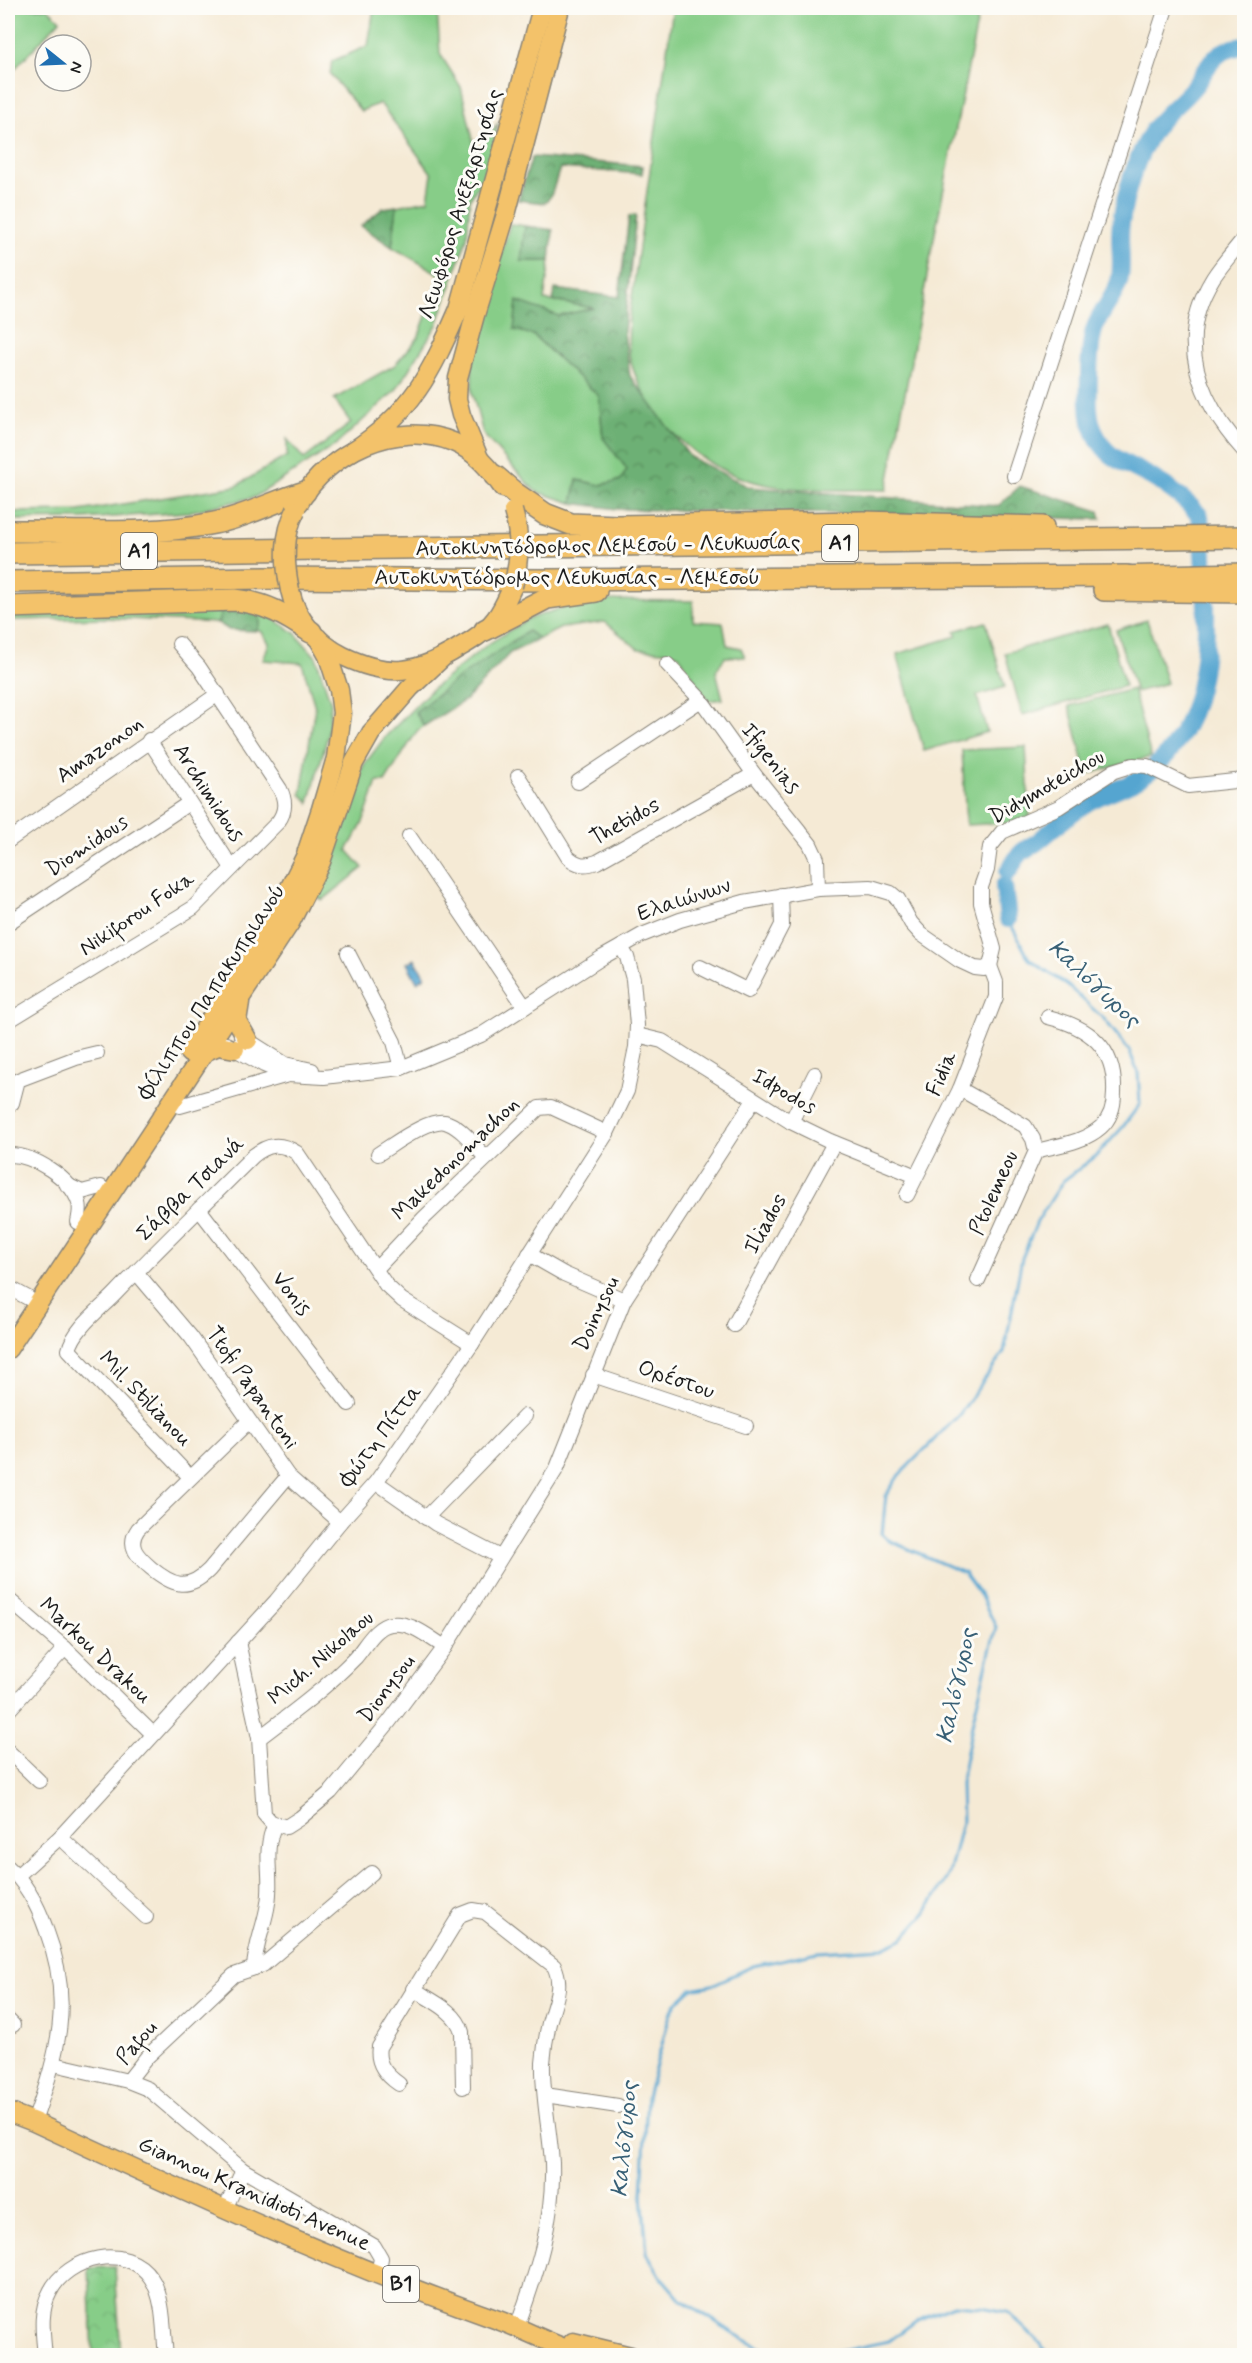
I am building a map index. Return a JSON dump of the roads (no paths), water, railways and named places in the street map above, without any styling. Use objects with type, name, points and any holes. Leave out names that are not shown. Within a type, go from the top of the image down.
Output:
[{"type":"highway","points":[[495,476],[545,514],[571,524],[591,526],[863,522],[1130,534]]},
{"type":"highway","points":[[8,531],[134,531],[186,528],[243,516],[287,497],[300,501]]},
{"type":"highway","points":[[1209,531],[1245,525]]},
{"type":"highway","name":"Αυτοκινητόδρομος Λεμεσού - Λευκωσίας","points":[[8,552],[1209,531],[1245,537]]},
{"type":"highway","name":"Αυτοκινητόδρομος Λευκωσίας - Λεμεσού","points":[[8,582],[266,578],[559,580],[1245,574]]},
{"type":"highway","points":[[978,587],[1129,576]]},
{"type":"highway","points":[[485,630],[547,598],[587,591],[978,587],[1234,592]]},
{"type":"highway","points":[[8,607],[243,601],[261,603],[273,608],[314,635]]},
{"type":"main road","name":"Λεωφόρος Ανεξαρτησίας","points":[[351,452],[381,432],[399,415],[416,393],[442,349],[459,309],[542,8]]},
{"type":"main road","name":"Λεωφόρος Ανεξαρτησίας","points":[[479,458],[461,415],[457,399],[458,378],[474,315],[507,211],[560,8]]},
{"type":"main road","points":[[421,435],[453,442],[479,458],[495,476],[513,511],[520,552],[513,586],[496,618],[485,630],[442,658],[410,671],[376,669],[332,650],[314,635],[294,607],[285,551],[289,523],[300,501],[319,475],[351,452],[365,444],[392,437],[421,435]]},
{"type":"main road","name":"Φίλιππου Παπακυπριανού","points":[[8,1349],[211,1032],[276,915],[305,857],[336,758],[341,730],[341,701],[328,656],[314,635]]},
{"type":"main road","name":"Φίλιππου Παπακυπριανού","points":[[8,1329],[101,1187],[211,1032],[241,998],[290,923],[321,862],[354,763],[371,733],[410,688],[442,658]]},
{"type":"main road","points":[[211,1032],[218,1046],[241,1045],[237,1022],[241,998]]},
{"type":"main road","name":"B1","points":[[8,2112],[34,2122]]},
{"type":"main road","name":"Giannou Kranidioti Avenue","points":[[34,2122],[225,2209],[378,2275],[521,2328],[561,2347],[587,2355]]},
{"type":"main road","name":"Giannou Kranidioti Avenue","points":[[521,2328],[631,2355]]},
{"type":"street","points":[[1014,476],[1166,8]]},
{"type":"street","points":[[1245,238],[1213,278],[1198,307],[1192,336],[1196,370],[1209,404],[1245,451]]},
{"type":"street","name":"Nikiforou Foka","points":[[8,1021],[193,908],[283,815],[285,801],[280,789],[218,694],[195,662],[178,644]]},
{"type":"street","name":"Ifigenias","points":[[667,664],[701,700],[754,774],[810,844],[817,859],[818,889]]},
{"type":"street","name":"Amazonon","points":[[8,841],[149,740],[218,694]]},
{"type":"street","points":[[578,782],[701,700]]},
{"type":"street","name":"Archimidous","points":[[149,740],[232,868]]},
{"type":"street","name":"Didymoteichou","points":[[990,966],[994,949],[981,903],[981,887],[993,842],[1002,832],[1059,807],[1114,771],[1133,765],[1150,768],[1188,786],[1245,780]]},
{"type":"street","name":"Thetidos","points":[[518,776],[568,857],[585,866],[597,862],[754,774]]},
{"type":"street","name":"Diomidous","points":[[8,923],[189,803]]},
{"type":"street","points":[[409,836],[525,1007]]},
{"type":"street","name":"Ελαιώνων","points":[[241,1045],[288,1075],[311,1077],[356,1075],[401,1068],[481,1035],[642,935],[686,918],[781,895],[818,889],[871,887],[891,892],[898,899],[911,924],[921,934],[960,961],[975,968],[984,969],[990,966]]},
{"type":"street","points":[[700,968],[748,991],[782,925],[781,895]]},
{"type":"street","name":"Φώτη Πίττα","points":[[12,1871],[60,1837],[276,1601],[340,1522],[376,1482],[472,1344],[607,1133],[627,1091],[637,1035],[633,979],[627,957],[621,947]]},
{"type":"street","points":[[348,952],[394,1042],[401,1068]]},
{"type":"street","name":"Fidia","points":[[907,1195],[960,1089],[996,997],[996,982],[990,966]]},
{"type":"street","points":[[1036,1151],[1069,1143],[1092,1133],[1107,1121],[1114,1104],[1114,1077],[1103,1049],[1092,1036],[1077,1026],[1048,1017]]},
{"type":"street","name":"Ελαιώνων","points":[[211,1032],[270,1055],[291,1066],[356,1075]]},
{"type":"street","name":"Idpodos","points":[[637,1035],[662,1041],[791,1122],[834,1143],[916,1176]]},
{"type":"street","points":[[12,1103],[18,1080],[76,1058],[97,1053]]},
{"type":"street","points":[[791,1122],[815,1074]]},
{"type":"street","points":[[180,1106],[288,1075]]},
{"type":"street","name":"Ptolemeou","points":[[960,1089],[1024,1126],[1033,1139],[1036,1151],[978,1280]]},
{"type":"street","name":"Doinysou","points":[[500,1557],[557,1468],[624,1300],[754,1100]]},
{"type":"street","name":"Makedonomachon","points":[[376,1269],[424,1218],[532,1113],[544,1106],[607,1133]]},
{"type":"street","points":[[378,1154],[428,1124],[441,1120],[455,1126],[486,1158]]},
{"type":"street","name":"Iliados","points":[[734,1325],[834,1143]]},
{"type":"street","name":"Σάββα Τσιανά","points":[[69,1350],[78,1332],[136,1272],[259,1151],[272,1145],[285,1146],[301,1156],[386,1285],[402,1300],[472,1344]]},
{"type":"street","points":[[8,1155],[22,1156],[39,1162],[65,1184],[82,1192],[101,1187]]},
{"type":"street","points":[[65,1184],[78,1203],[78,1222]]},
{"type":"street","name":"Vonis","points":[[199,1209],[349,1404]]},
{"type":"street","points":[[529,1254],[564,1274],[624,1300]]},
{"type":"street","name":"Ttofi Papantoni","points":[[136,1272],[191,1337],[248,1422],[288,1476],[340,1522]]},
{"type":"street","points":[[8,1287],[28,1298]]},
{"type":"street","name":"Mil. Stilianou","points":[[69,1350],[190,1476]]},
{"type":"street","name":"Ορέστου","points":[[593,1375],[746,1426]]},
{"type":"street","points":[[426,1518],[525,1416]]},
{"type":"street","points":[[248,1422],[138,1529],[134,1537],[135,1553],[163,1577],[179,1584],[193,1582],[209,1570],[288,1476]]},
{"type":"street","points":[[376,1482],[426,1518],[500,1557]]},
{"type":"street","name":"Dionysou","points":[[280,1826],[300,1818],[331,1792],[390,1722],[444,1647],[500,1557]]},
{"type":"street","name":"Markou Drakou","points":[[8,1599],[65,1648],[153,1734]]},
{"type":"street","name":"Mich. Nikolaou","points":[[259,1738],[320,1691],[355,1658],[378,1630],[388,1624],[399,1623],[413,1627],[444,1647]]},
{"type":"street","points":[[238,1642],[259,1738],[262,1808],[267,1818],[280,1826],[268,1838],[270,1885],[254,1968]]},
{"type":"street","points":[[8,1710],[65,1648]]},
{"type":"street","points":[[8,1751],[39,1781]]},
{"type":"street","points":[[60,1837],[146,1917]]},
{"type":"street","points":[[12,1871],[42,1918],[58,1971],[61,1990],[61,2023],[54,2064],[34,2122]]},
{"type":"street","name":"Pafou","points":[[372,1873],[264,1965],[234,1975],[147,2057],[128,2081],[154,2094],[243,2170],[374,2246],[381,2258],[378,2275]]},
{"type":"street","points":[[399,2084],[384,2070],[378,2052],[381,2043],[456,1919],[473,1910],[489,1915],[551,1962],[558,1976],[559,1985],[544,2052],[545,2095],[552,2166],[550,2212],[538,2269],[521,2328]]},
{"type":"street","points":[[413,1989],[453,2016],[459,2024],[463,2087]]},
{"type":"street","points":[[54,2064],[128,2081]]},
{"type":"street","points":[[545,2095],[618,2106]]},
{"type":"street","points":[[225,2209],[243,2170]]},
{"type":"street","points":[[45,2355],[43,2314],[52,2288],[75,2266],[109,2257],[131,2261],[151,2278],[159,2297],[166,2355]]},
{"type":"water","points":[[415,959],[425,977],[417,982],[407,963]]},
{"type":"waterway","name":"Καλόγυρος","points":[[1008,872],[1021,853],[1071,814],[1086,803],[1140,778],[1167,754],[1186,726],[1198,693],[1204,658],[1206,622],[1200,516],[1171,490],[1115,458],[1102,445],[1090,417],[1090,363],[1094,330],[1119,283],[1120,230],[1123,211],[1142,150],[1158,124],[1192,89],[1212,60],[1224,51],[1244,46]]},
{"type":"waterway","name":"Καλόγυρος","points":[[1004,886],[1008,919]]},
{"type":"waterway","name":"Καλόγυρος","points":[[781,2356],[758,2347],[680,2299],[661,2277],[647,2253],[642,2195],[647,2097],[670,2015],[676,2003],[691,1989],[712,1985],[753,1966],[818,1952],[883,1948],[902,1939],[926,1912],[949,1874],[962,1822],[961,1783],[973,1720],[996,1627],[981,1596],[964,1573],[888,1540],[882,1534],[886,1495],[899,1475],[959,1415],[1004,1352],[1022,1258],[1037,1222],[1063,1181],[1096,1156],[1140,1104],[1138,1073],[1129,1050],[1104,1019],[1068,986],[1029,959],[1008,919]]},
{"type":"waterway","name":"Καλόγυρος","points":[[818,2356],[889,2341],[917,2320],[954,2305],[1007,2312],[1041,2344],[1048,2356]]}]
